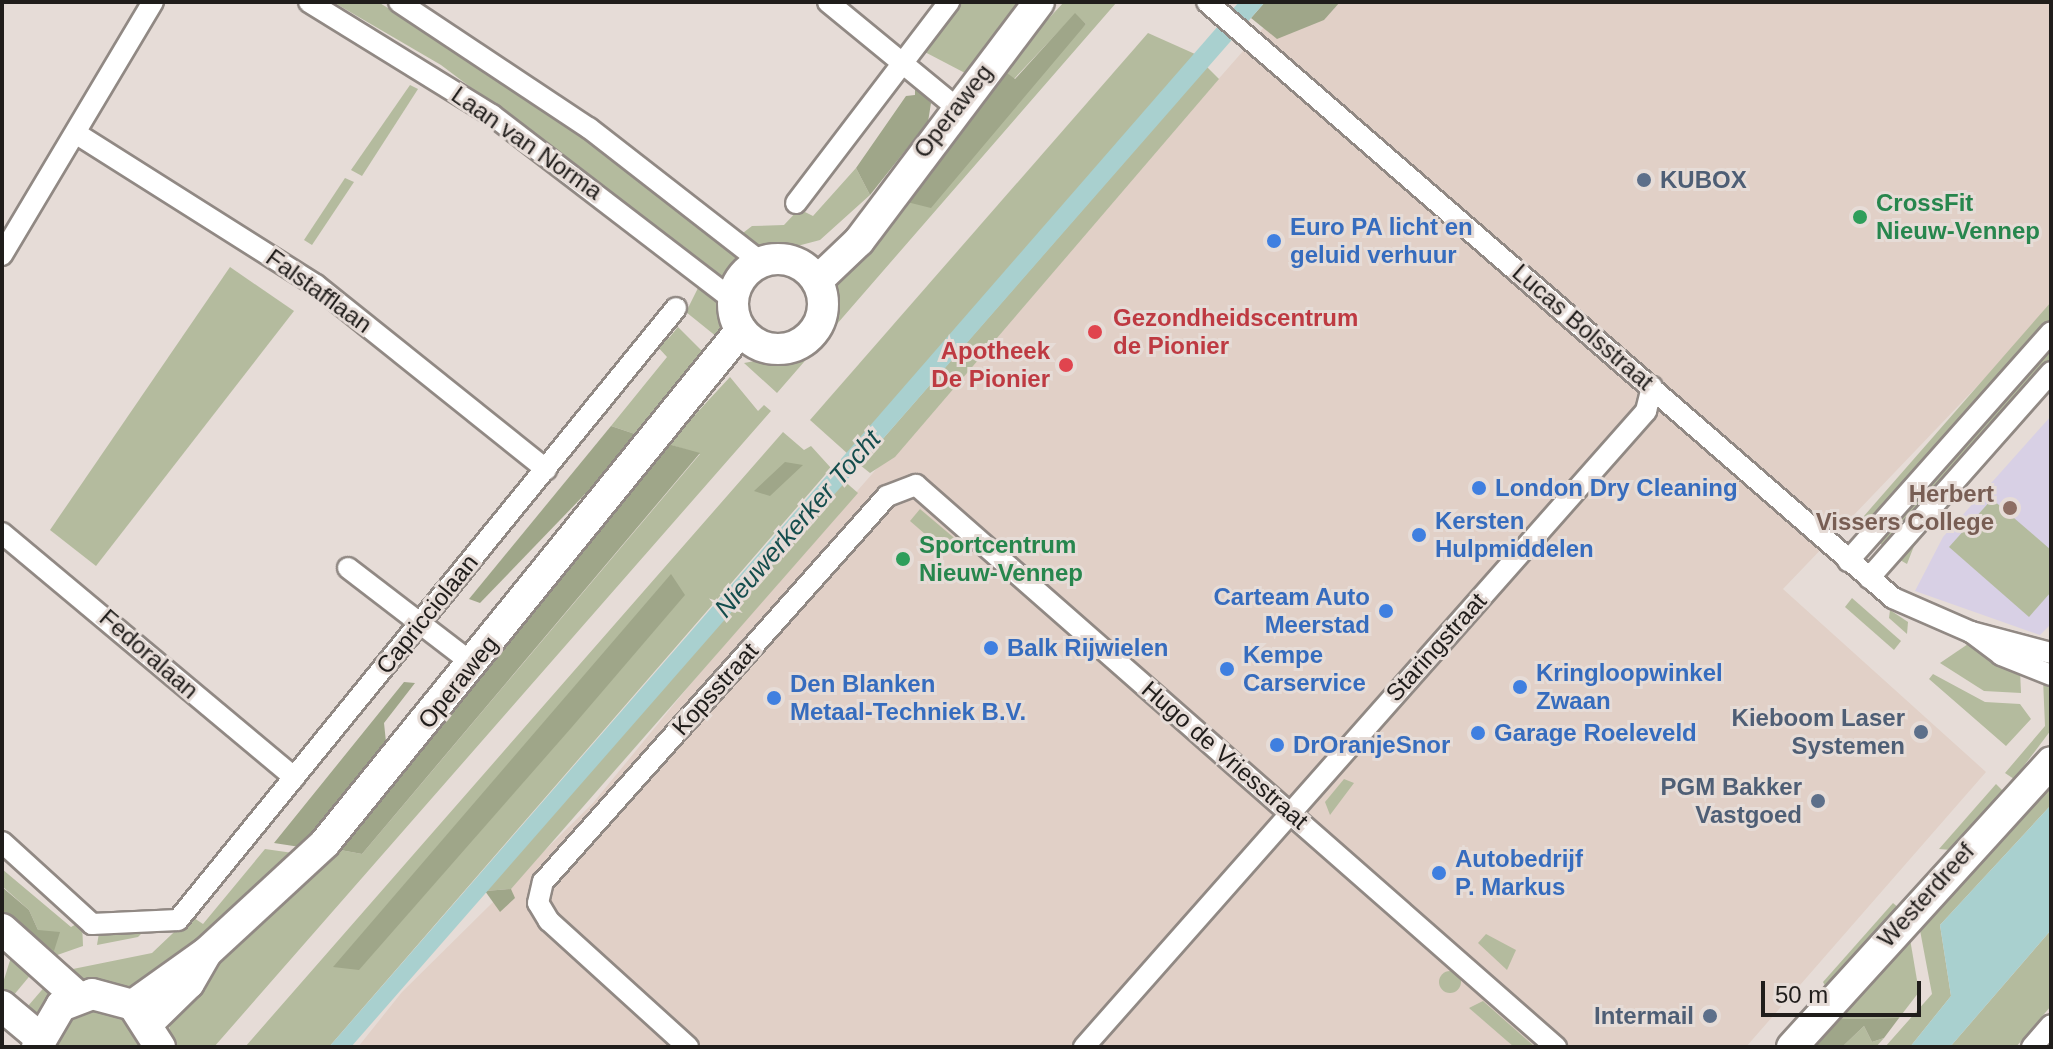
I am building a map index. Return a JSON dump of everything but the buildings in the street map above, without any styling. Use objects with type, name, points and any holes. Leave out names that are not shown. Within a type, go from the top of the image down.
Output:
[{"type":"main road","name":"Operaweg","points":[[810,273],[859,241],[870,217],[1040,3]]},
{"type":"main road","points":[[761,262],[810,273],[824,306],[815,331],[794,347],[748,337],[733,300],[742,277],[761,262]]},
{"type":"main road","name":"Operaweg","points":[[147,1024],[206,953],[325,843],[693,395],[707,366],[748,337]]},
{"type":"main road","name":"Westerdreef","points":[[1792,1047],[2040,770],[2051,740]]},
{"type":"main road","points":[[2,930],[78,997]]},
{"type":"main road","points":[[2,1006],[38,1042],[48,1019],[78,997],[106,995],[147,1024]]},
{"type":"street","points":[[2,255],[153,2]]},
{"type":"street","name":"Laan van Norma","points":[[309,2],[492,115],[733,300]]},
{"type":"street","name":"Laan van Norma","points":[[399,2],[589,128],[761,262]]},
{"type":"street","points":[[828,2],[956,107]]},
{"type":"street","points":[[796,203],[949,2]]},
{"type":"street","name":"Lucas Bolsstraat","points":[[1212,7],[1893,598],[1971,632],[2051,653]]},
{"type":"street","name":"Falstafflaan","points":[[77,134],[316,285],[546,469]]},
{"type":"street","name":"Capricciolaan","points":[[2,842],[92,924],[178,920],[676,308]]},
{"type":"street","points":[[1848,561],[2051,332]]},
{"type":"street","points":[[1869,578],[2051,372]]},
{"type":"street","name":"Staringstraat","points":[[1084,1047],[1289,811],[1646,411],[1652,387]]},
{"type":"street","name":"Hugo de Vriesstraat","points":[[887,496],[916,485],[1556,1047]]},
{"type":"street","name":"Kopsstraat","points":[[688,1047],[549,921],[538,903],[543,882],[887,496]]},
{"type":"street","name":"Fedoralaan","points":[[2,533],[294,777]]},
{"type":"street","points":[[348,568],[473,664]]},
{"type":"street","name":"Lucas Bolsstraat","points":[[1971,632],[2001,655],[2051,675]]},
{"type":"street","points":[[2032,1047],[2051,1025]]},
{"type":"shaded area","points":[[1286,2],[2051,2],[2051,309],[1783,589],[1986,772],[1746,1047],[358,1047],[402,992],[593,803],[730,636]]},
{"type":"shaded area","name":"Herbert Vissers College","points":[[2051,416],[2051,624],[2040,635],[1915,591],[1943,537]]},
{"type":"green space","points":[[333,2],[378,2],[453,47],[634,169],[742,257],[726,280],[441,65]]},
{"type":"green space","points":[[958,2],[1021,2],[965,73],[921,50]]},
{"type":"green space","points":[[1064,2],[1116,3],[777,393],[744,363],[802,352],[820,338],[840,272],[1086,24],[1075,14],[1014,79],[1002,69]]},
{"type":"green space","points":[[1265,2],[1340,2],[1324,20],[1277,39],[1251,18]]},
{"type":"green space","points":[[1075,13],[1086,24],[931,208],[903,201],[1002,69],[1015,79]]},
{"type":"green space","points":[[1148,33],[1195,54],[848,454],[810,420]]},
{"type":"green space","points":[[1207,67],[1219,79],[895,457],[870,473],[860,465]]},
{"type":"green space","points":[[410,85],[418,89],[362,176],[351,170]]},
{"type":"green space","points":[[915,85],[931,103],[928,122],[870,195],[856,168],[906,96],[915,95]]},
{"type":"green space","points":[[856,168],[870,195],[820,240],[786,249],[755,247],[739,236],[752,226],[784,225],[799,209],[813,216]]},
{"type":"green space","points":[[345,178],[354,182],[312,245],[304,240]]},
{"type":"green space","points":[[230,267],[294,311],[96,566],[50,530]]},
{"type":"green space","points":[[701,282],[718,299],[723,319],[717,337],[686,312]]},
{"type":"green space","points":[[2051,302],[2051,322],[1867,532],[1857,524]]},
{"type":"green space","points":[[678,327],[705,354],[641,436],[611,426],[667,357],[656,345],[661,336],[668,339]]},
{"type":"green space","points":[[2051,340],[2051,362],[2033,383],[1887,549],[1876,540]]},
{"type":"green space","points":[[730,377],[758,411],[764,405],[771,411],[214,1047],[168,1047],[170,1022],[183,1000],[335,849],[362,854],[700,454],[668,444]]},
{"type":"green space","points":[[2051,380],[2051,391],[1914,546],[1907,564],[1900,560]]},
{"type":"green space","points":[[611,426],[641,436],[480,603],[469,599]]},
{"type":"green space","points":[[783,432],[804,450],[811,446],[831,468],[329,1047],[245,1047]]},
{"type":"green space","points":[[668,444],[700,453],[362,854],[335,849]]},
{"type":"green space","points":[[785,462],[803,465],[770,496],[754,491]]},
{"type":"green space","points":[[842,479],[858,493],[511,889],[485,891]]},
{"type":"green space","points":[[1992,499],[2051,550],[2051,592],[2029,617],[1949,547]]},
{"type":"green space","points":[[920,509],[959,542],[948,554],[910,521]]},
{"type":"green space","points":[[671,574],[685,595],[572,727],[359,970],[333,967]]},
{"type":"green space","points":[[1852,598],[1901,641],[1894,650],[1845,607]]},
{"type":"green space","points":[[1890,610],[1908,622],[1907,634],[1889,618]]},
{"type":"green space","points":[[1968,644],[2020,670],[2021,693],[1984,691],[1940,663]]},
{"type":"green space","points":[[1933,674],[1985,702],[2020,704],[2031,719],[2006,746],[1929,679]]},
{"type":"green space","points":[[2043,679],[2051,685],[2051,730],[2014,779],[2005,773],[2045,726]]},
{"type":"green space","points":[[404,682],[415,683],[384,723],[386,742],[300,847],[274,843]]},
{"type":"green space","points":[[2051,776],[2051,805],[1940,925],[1951,996],[1910,1047],[1885,1047],[1932,994],[1919,925]]},
{"type":"green space","points":[[1344,779],[1354,783],[1330,815],[1325,802]]},
{"type":"green space","points":[[1996,784],[2003,791],[1952,850],[1939,849]]},
{"type":"green space","points":[[265,849],[300,854],[232,916],[133,987],[79,982],[63,971],[152,953],[191,916],[203,924]]},
{"type":"green space","points":[[2,869],[71,927],[82,921],[83,946],[43,960],[2,922],[2,907],[38,930],[29,910],[2,886]]},
{"type":"green space","points":[[2,887],[29,910],[38,930],[60,932],[54,951],[2,912]]},
{"type":"green space","points":[[511,889],[515,898],[500,912],[485,891]]},
{"type":"green space","points":[[1893,903],[1900,909],[1827,989],[1823,982]]},
{"type":"green space","points":[[2051,930],[2051,1006],[2016,1047],[1950,1047]]},
{"type":"green space","points":[[143,932],[138,937],[97,945],[99,933]]},
{"type":"green space","points":[[1909,933],[1919,992],[1899,1018],[1840,1019]]},
{"type":"green space","points":[[1486,934],[1516,950],[1507,970],[1478,943]]},
{"type":"green space","points":[[12,954],[33,972],[8,1002],[2,986]]},
{"type":"green space","points":[[1450,971],[1458,974],[1461,982],[1458,990],[1450,993],[1442,990],[1439,982],[1442,974]]},
{"type":"green space","points":[[47,984],[57,992],[32,1022],[22,1013]]},
{"type":"green space","points":[[1483,1001],[1535,1047],[1514,1047],[1469,1008]]},
{"type":"green space","points":[[85,1006],[117,1008],[145,1047],[50,1047],[59,1023]]},
{"type":"green space","points":[[1899,1018],[1884,1038],[1872,1042],[1864,1026],[1842,1047],[1815,1047],[1840,1019]]},
{"type":"green space","points":[[1864,1026],[1872,1042],[1884,1038],[1876,1047],[1842,1047]]},
{"type":"water","name":"Nieuwerkerker Tocht","points":[[1239,2],[1265,2],[351,1047],[329,1047]]},
{"type":"water","points":[[2051,805],[2051,930],[1950,1047],[1910,1047],[1951,996],[1940,925]]},
{"type":"place","name":"KUBOX","points":[[1644,180]]},
{"type":"place","name":"CrossFit Nieuw-Vennep","points":[[1860,217]]},
{"type":"place","name":"Euro PA licht en geluid verhuur","points":[[1274,241]]},
{"type":"place","name":"Gezondheidscentrum de Pionier","points":[[1095,332]]},
{"type":"place","name":"Apotheek De Pionier","points":[[1066,365]]},
{"type":"place","name":"London Dry Cleaning","points":[[1479,488]]},
{"type":"place","name":"Herbert Vissers College","points":[[2010,508]]},
{"type":"place","name":"Kersten Hulpmiddelen","points":[[1419,535]]},
{"type":"place","name":"Sportcentrum Nieuw-Vennep","points":[[903,559]]},
{"type":"place","name":"Carteam Auto Meerstad","points":[[1386,611]]},
{"type":"place","name":"Balk Rijwielen","points":[[991,648]]},
{"type":"place","name":"Kempe Carservice","points":[[1227,669]]},
{"type":"place","name":"Kringloopwinkel Zwaan","points":[[1520,687]]},
{"type":"place","name":"Den Blanken Metaal-Techniek B.V.","points":[[774,698]]},
{"type":"place","name":"Kieboom Laser Systemen","points":[[1921,732]]},
{"type":"place","name":"Garage Roeleveld","points":[[1478,733]]},
{"type":"place","name":"DrOranjeSnor","points":[[1277,745]]},
{"type":"place","name":"PGM Bakker Vastgoed","points":[[1818,801]]},
{"type":"place","name":"Autobedrijf P. Markus","points":[[1439,873]]},
{"type":"place","name":"Intermail","points":[[1710,1016]]}]
